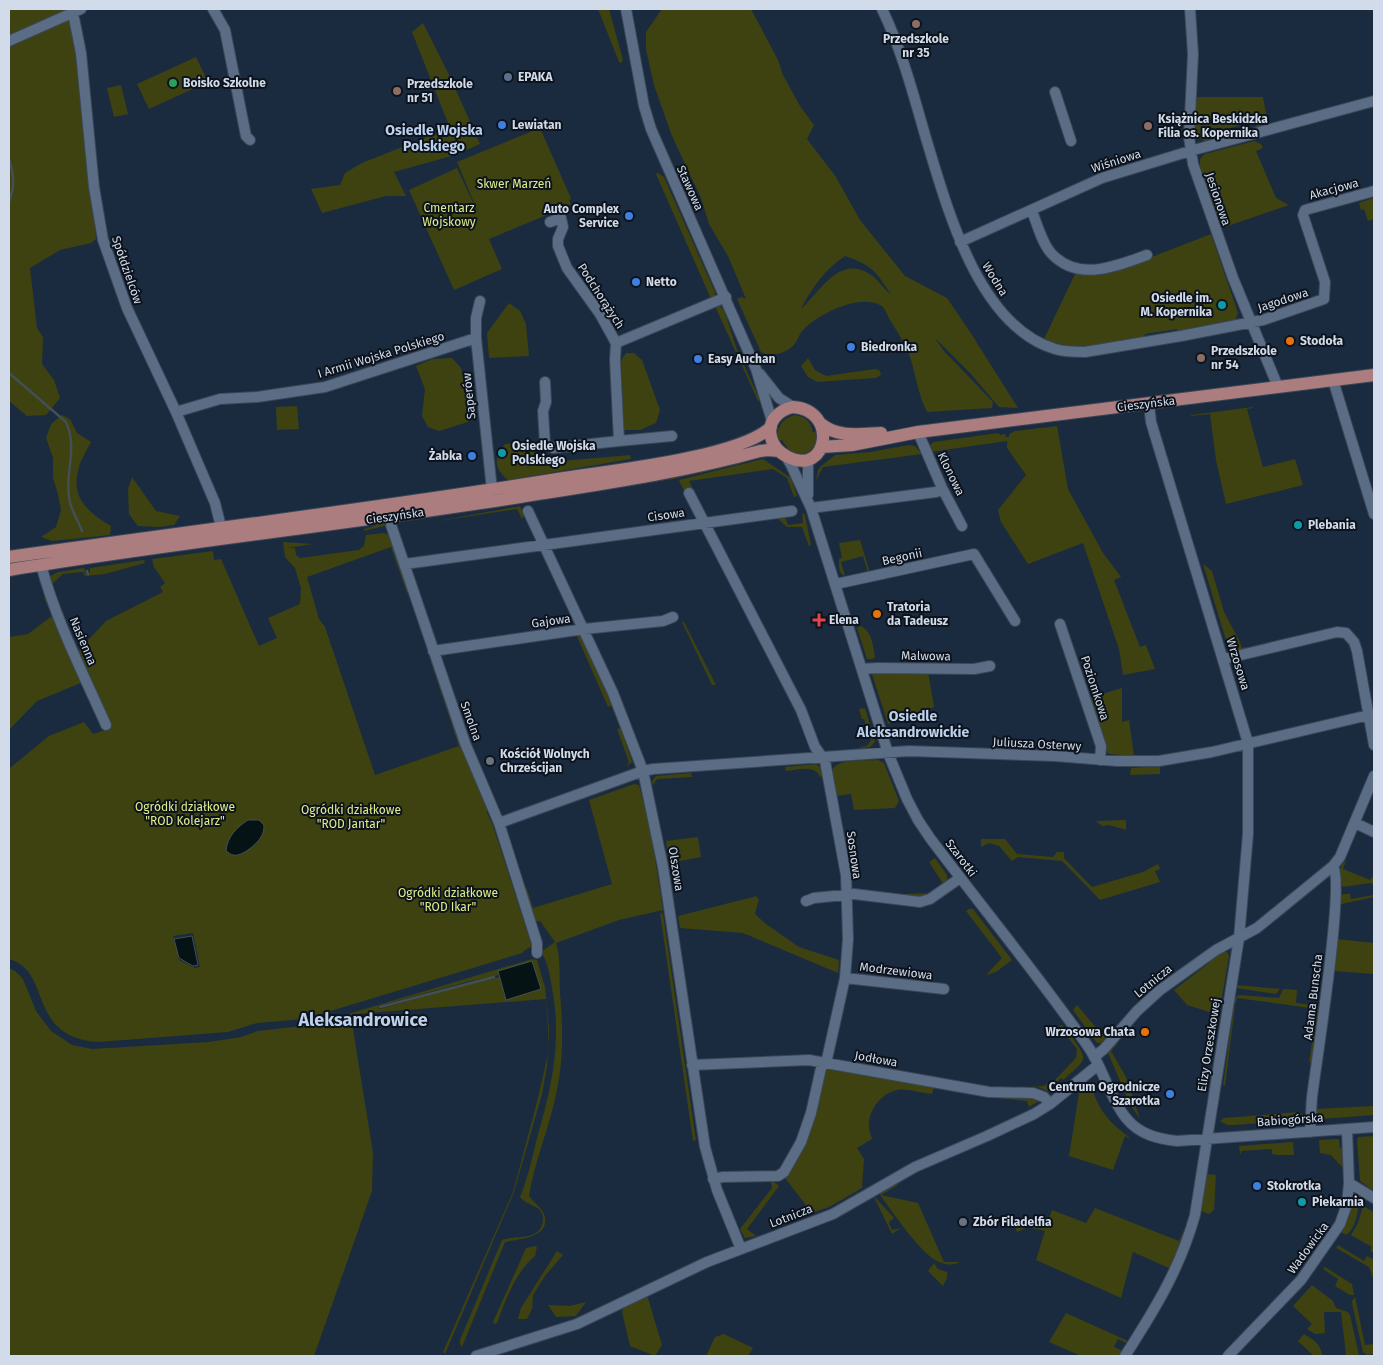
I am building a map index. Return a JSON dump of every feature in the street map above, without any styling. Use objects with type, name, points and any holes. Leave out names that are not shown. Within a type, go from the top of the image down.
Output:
[{"type":"main road","name":"Cieszyńska","points":[[821,447],[852,445],[918,432],[1374,375]]},
{"type":"main road","points":[[793,407],[800,407],[808,411],[821,424],[824,437],[821,447],[816,455],[809,460],[797,460],[782,453],[771,440],[772,424],[781,411],[793,407]]},
{"type":"main road","name":"Cieszyńska","points":[[9,557],[492,490],[643,466],[694,456],[742,443],[764,434],[772,424]]},
{"type":"main road","name":"Cieszyńska","points":[[821,424],[836,432],[851,434],[918,432]]},
{"type":"main road","name":"Cieszyńska","points":[[9,570],[430,512],[676,472],[760,451],[768,450],[782,453]]},
{"type":"street","points":[[213,9],[225,30],[246,136],[250,140]]},
{"type":"street","name":"Stawowa","points":[[626,9],[644,106],[652,129],[756,369],[772,424]]},
{"type":"street","name":"Wodna","points":[[882,9],[891,27],[942,192],[960,242],[986,289],[1001,311],[1030,336],[1055,348],[1071,352],[1099,350],[1252,323]]},
{"type":"street","name":"Jesionowa","points":[[1190,9],[1193,54],[1189,124],[1190,151],[1216,234],[1278,387]]},
{"type":"street","points":[[9,41],[77,11]]},
{"type":"street","name":"Spółdzielców","points":[[77,11],[94,187],[103,240],[127,308],[176,412],[215,503],[220,527]]},
{"type":"street","points":[[1055,92],[1071,141]]},
{"type":"street","name":"Wiśniowa","points":[[960,242],[1102,178],[1190,151],[1374,101]]},
{"type":"street","name":"Akacjowa","points":[[1303,215],[1305,210],[1374,191]]},
{"type":"street","points":[[1032,211],[1051,253],[1071,266],[1091,271],[1105,269],[1146,255]]},
{"type":"street","name":"Jagodowa","points":[[1252,323],[1266,320],[1324,299],[1325,282],[1303,215]]},
{"type":"street","name":"Podchorążych","points":[[550,222],[561,218],[563,227],[558,239],[558,246],[567,268],[600,314],[616,342],[615,360],[620,442]]},
{"type":"street","name":"Podchorążych","points":[[616,342],[726,297]]},
{"type":"street","name":"Saperów","points":[[480,301],[476,318],[476,338],[492,490]]},
{"type":"street","name":"I Armii Wojska Polskiego","points":[[176,412],[220,399],[257,397],[325,387],[476,338]]},
{"type":"street","name":"Stawowa","points":[[756,369],[779,398],[793,407]]},
{"type":"street","points":[[1333,380],[1374,514]]},
{"type":"street","points":[[544,382],[546,402],[542,411],[545,444],[553,448],[672,436]]},
{"type":"street","name":"Wrzosowa","points":[[1149,404],[1151,422],[1248,743],[1248,834],[1239,938]]},
{"type":"street","name":"Klonowa","points":[[918,432],[942,488],[962,526]]},
{"type":"street","name":"Szarotki","points":[[782,453],[810,503],[888,753],[918,820],[960,878],[1058,1005],[1096,1061],[1120,1110],[1127,1119],[1140,1131],[1151,1137],[1163,1140],[1207,1139]]},
{"type":"street","name":"Szarotki","points":[[809,460],[810,503]]},
{"type":"street","points":[[810,503],[936,492],[942,488]]},
{"type":"street","name":"Sosnowa","points":[[689,493],[801,710],[815,747],[823,757],[828,771],[847,894],[848,939],[845,978],[827,1060],[821,1068],[806,1129],[795,1153],[784,1172],[778,1176],[723,1177],[713,1179]]},
{"type":"street","name":"Olszowa","points":[[528,511],[621,711],[644,771],[663,867],[708,1163],[741,1248]]},
{"type":"street","name":"Cisowa","points":[[543,545],[792,512]]},
{"type":"street","name":"Smolna","points":[[391,524],[465,743],[499,823],[537,943],[537,953]]},
{"type":"street","points":[[404,564],[543,545]]},
{"type":"street","name":"Begonii","points":[[836,584],[974,554],[1015,621]]},
{"type":"street","name":"Nasienna","points":[[41,565],[64,630],[106,725]]},
{"type":"street","name":"Gajowa","points":[[433,651],[584,629],[663,621],[673,616]]},
{"type":"street","name":"Poziomkowa","points":[[1060,624],[1101,746],[1100,760]]},
{"type":"street","points":[[1224,659],[1337,632],[1346,633],[1354,642],[1357,652],[1374,745]]},
{"type":"street","name":"Malwowa","points":[[862,669],[974,669],[990,666]]},
{"type":"street","name":"Juliusza Osterwy","points":[[499,823],[644,771],[700,765],[918,752],[1055,756],[1132,762],[1158,761],[1212,752],[1369,715]]},
{"type":"street","points":[[1239,938],[1252,932],[1273,916],[1333,866],[1340,856],[1374,776]]},
{"type":"street","points":[[1355,823],[1374,832]]},
{"type":"street","name":"Adama Bunscha","points":[[1310,1132],[1312,1097],[1329,974],[1334,917],[1336,878],[1333,866]]},
{"type":"street","points":[[806,901],[814,898],[847,894],[920,902],[930,899],[960,878]]},
{"type":"street","name":"Lotnicza","points":[[476,1356],[577,1324],[671,1278],[741,1248],[833,1214],[915,1167],[1009,1126],[1050,1104],[1096,1061],[1137,1011],[1160,990],[1216,950],[1239,938]]},
{"type":"street","name":"Elizy Orzeszkowej","points":[[1125,1356],[1163,1296],[1183,1250],[1195,1215],[1239,938]]},
{"type":"street","name":"Modrzewiowa","points":[[845,978],[944,989]]},
{"type":"street","name":"Jodłowa","points":[[692,1065],[794,1060],[824,1063],[989,1092],[1038,1093],[1050,1104]]},
{"type":"street","name":"Babiogórska","points":[[1207,1139],[1374,1126]]},
{"type":"street","name":"Wadowicka","points":[[1228,1356],[1309,1270],[1343,1219],[1349,1184],[1347,1129]]},
{"type":"street","points":[[1349,1184],[1374,1198]]},
{"type":"green space","points":[[9,9],[72,9],[94,187],[96,239],[91,243],[60,250],[30,268],[37,328],[43,337],[42,364],[54,380],[60,398],[46,415],[27,416],[9,401]]},
{"type":"green space","points":[[598,9],[609,9],[623,60],[621,63],[619,62]]},
{"type":"green space","points":[[662,9],[751,9],[778,60],[783,75],[800,106],[814,125],[807,139],[836,177],[860,220],[905,276],[947,298],[1018,408],[999,407],[970,373],[935,338],[943,350],[993,402],[992,408],[927,412],[921,399],[906,347],[883,307],[871,302],[850,304],[829,312],[803,330],[790,349],[786,351],[773,355],[761,352],[737,299],[741,297],[746,299],[728,256],[709,224],[701,198],[672,136],[654,85],[646,49],[646,32]],"holes":[[[845,256],[873,270],[891,295],[868,273],[857,269],[848,269],[830,278],[801,309],[809,294],[825,273]]]},
{"type":"green space","points":[[423,23],[480,144],[455,155],[394,172],[406,196],[386,196],[322,213],[311,189],[340,185],[345,173],[362,163],[450,128],[412,32]]},
{"type":"green space","name":"Boisko Szkolne","points":[[196,57],[208,82],[149,109],[137,84]]},
{"type":"green space","points":[[121,85],[128,114],[114,117],[107,88]]},
{"type":"green space","points":[[1196,97],[1263,97],[1268,125],[1259,128],[1251,122],[1220,131],[1215,141],[1206,141],[1196,134],[1194,127]]},
{"type":"green space","points":[[540,128],[570,196],[571,205],[489,239],[502,269],[454,290],[409,190],[457,168],[480,217],[457,162]]},
{"type":"green space","points":[[1254,141],[1261,144],[1263,148],[1256,151],[1276,198],[1289,205],[1222,228],[1203,178],[1200,159],[1205,154]]},
{"type":"green space","points":[[658,173],[664,177],[715,292],[715,296],[711,299],[656,174]]},
{"type":"green space","points":[[1373,198],[1374,219],[1368,221],[1364,209],[1361,210],[1359,203]]},
{"type":"green space","points":[[1211,234],[1238,313],[1235,320],[1186,329],[1184,333],[1178,334],[1177,329],[1145,334],[1143,339],[1106,345],[1068,346],[1044,339],[1076,272],[1139,262]]},
{"type":"green space","points":[[509,303],[520,311],[526,324],[529,356],[489,358],[487,333]]},
{"type":"green space","points":[[715,306],[720,306],[724,310],[737,350],[760,400],[758,401]]},
{"type":"green space","points":[[626,353],[634,353],[642,360],[660,410],[656,423],[640,430],[624,430],[621,360]]},
{"type":"green space","points":[[452,358],[461,368],[470,408],[468,422],[439,431],[428,427],[422,416],[425,389],[416,366],[432,359]]},
{"type":"green space","points":[[808,358],[815,370],[826,376],[875,369],[881,373],[880,376],[875,378],[817,382],[808,377],[801,366]]},
{"type":"green space","points":[[297,406],[299,429],[277,430],[276,407]]},
{"type":"green space","points":[[1253,407],[1247,409],[1263,467],[1295,459],[1303,485],[1226,504],[1216,460],[1210,414],[1191,415]]},
{"type":"green space","points":[[62,415],[70,419],[77,433],[91,442],[80,464],[77,487],[83,503],[88,509],[111,526],[110,535],[52,541],[41,537],[56,527],[61,510],[53,478],[53,458],[46,438],[51,424]]},
{"type":"green space","points":[[795,415],[805,419],[811,425],[813,432],[819,433],[814,446],[810,451],[803,454],[790,452],[782,440],[777,441],[779,428],[783,421]]},
{"type":"green space","points":[[1057,426],[1068,489],[1103,553],[1121,577],[1114,580],[1140,647],[1146,645],[1155,669],[1123,675],[1119,649],[1083,543],[1028,564],[1001,522],[998,510],[1026,475],[1007,448],[1007,441],[930,452],[930,445],[934,442],[998,433],[1009,437],[1009,434],[1015,431]]},
{"type":"green space","points":[[520,443],[533,448],[539,463],[630,455],[631,459],[508,480],[503,476],[498,467],[498,454],[505,444]]},
{"type":"green space","points":[[909,445],[915,446],[920,452],[923,451],[929,468],[922,454],[823,467],[816,480],[820,467],[835,455],[870,452]]},
{"type":"green space","points":[[758,458],[736,465],[673,479],[396,523],[364,531],[364,529],[387,522]]},
{"type":"green space","points":[[763,459],[791,478],[797,496],[794,497],[787,478],[773,469],[689,481],[693,489],[685,493],[679,480]]},
{"type":"green space","points":[[132,477],[156,511],[180,516],[174,525],[159,527],[138,526],[129,514],[128,489]]},
{"type":"green space","points":[[520,506],[524,516],[522,519],[517,509],[432,522]]},
{"type":"green space","points":[[802,513],[805,515],[811,545],[809,546],[802,527],[787,527],[776,517],[782,516],[786,519],[788,525],[803,523]]},
{"type":"green space","points":[[384,533],[391,536],[409,590],[407,593],[391,547],[307,577],[319,619],[325,627],[375,775],[459,746],[431,662],[434,663],[488,808],[487,813],[492,823],[532,946],[522,953],[304,1019],[257,1023],[228,1032],[98,1042],[75,1037],[60,1029],[50,1017],[31,976],[23,966],[9,959],[9,763],[10,768],[49,736],[84,722],[93,734],[111,728],[77,652],[56,598],[78,651],[106,621],[163,592],[160,587],[165,583],[154,567],[152,559],[213,551],[214,560],[221,559],[259,646],[277,638],[268,618],[300,604],[301,588],[295,568],[285,557],[283,542],[313,544],[287,548],[295,548],[296,555],[300,558],[359,550],[364,546],[366,535]],"holes":[[[193,933],[200,967],[195,968],[179,960],[173,936]]]},
{"type":"green space","points":[[860,540],[870,573],[868,573],[863,556],[841,562],[845,576],[839,569],[839,559],[842,558],[839,543]]},
{"type":"green space","points":[[144,560],[145,563],[105,574],[85,576],[83,572],[63,574],[52,584],[55,592],[49,577],[58,572],[84,568],[86,574],[90,573],[90,568]]},
{"type":"green space","points":[[1203,564],[1212,571],[1224,612],[1242,648],[1245,647],[1245,650],[1230,653],[1228,651]]},
{"type":"green space","points":[[44,598],[49,598],[83,682],[37,701],[9,730],[9,637],[28,634],[52,616]]},
{"type":"green space","points":[[682,622],[684,622],[716,685],[712,685]]},
{"type":"green space","points":[[861,626],[868,632],[871,639],[875,657],[873,659],[867,659],[857,628]]},
{"type":"green space","points":[[576,634],[580,634],[612,705],[608,707]]},
{"type":"green space","points":[[873,672],[928,672],[934,707],[888,724],[872,674]]},
{"type":"green space","points":[[1122,688],[1122,722],[1129,720],[1134,756],[1106,752],[1089,698]]},
{"type":"green space","points":[[865,708],[875,742],[870,747],[861,748],[867,746],[871,740],[859,709]]},
{"type":"green space","points":[[621,728],[632,762],[626,767],[629,762],[617,729]]},
{"type":"green space","points":[[878,760],[884,763],[899,801],[895,808],[854,810],[851,794],[836,796],[832,772],[838,764],[844,762]]},
{"type":"green space","points":[[816,764],[820,767],[822,776],[820,777],[814,770],[786,771],[785,767]]},
{"type":"green space","points":[[1158,766],[1160,774],[1130,775],[1131,768]]},
{"type":"green space","points":[[691,773],[692,777],[657,779],[653,785],[652,781],[656,776]]},
{"type":"green space","points":[[634,784],[639,785],[651,832],[663,910],[619,920],[556,943],[559,961],[562,1020],[560,1071],[552,1111],[534,1171],[529,1196],[543,1211],[545,1222],[539,1233],[533,1236],[505,1242],[462,1347],[460,1340],[502,1240],[525,1237],[535,1233],[539,1230],[543,1220],[539,1209],[520,1197],[528,1175],[554,1064],[556,1045],[555,1008],[548,969],[541,952],[555,942],[540,921],[533,921],[525,893],[526,886],[533,908],[612,884],[589,800]]},
{"type":"green space","points":[[1126,820],[1126,830],[1109,825],[1102,826],[1096,821]]},
{"type":"green space","points":[[698,837],[701,857],[675,862],[669,861],[666,841]]},
{"type":"green space","points":[[981,839],[1005,839],[1017,854],[1053,857],[1057,852],[1064,852],[1064,858],[1092,887],[1143,872],[1158,864],[1160,869],[1155,871],[1160,882],[1100,900],[1062,861],[1018,857],[1012,861],[999,846],[989,843],[981,847]]},
{"type":"green space","points":[[935,858],[947,875],[947,881],[949,882],[937,891],[944,885],[929,862]]},
{"type":"green space","points":[[1346,861],[1343,869],[1370,880],[1373,876],[1374,885],[1370,883],[1343,887],[1339,873],[1341,866]]},
{"type":"green space","points":[[934,893],[924,898],[911,900],[884,897],[905,898],[905,894]]},
{"type":"green space","points":[[1350,894],[1351,899],[1374,895],[1374,897],[1337,905],[1340,895]]},
{"type":"green space","points":[[757,896],[759,899],[755,914],[799,947],[839,960],[838,973],[743,933],[680,928],[678,916]]},
{"type":"green space","points":[[973,909],[1012,960],[996,972],[986,975],[1002,958],[966,911]]},
{"type":"green space","points":[[660,913],[663,914],[696,1140],[693,1141]]},
{"type":"green space","points":[[1336,939],[1374,943],[1374,974],[1334,971]]},
{"type":"green space","points":[[1223,951],[1227,952],[1229,956],[1219,1015],[1187,1005],[1174,990],[1209,963],[1211,958]]},
{"type":"green space","points":[[1326,952],[1329,954],[1315,1060],[1309,1063],[1317,1009],[1237,998],[1236,1003],[1234,1002],[1235,998],[1239,995],[1279,998],[1283,989],[1297,990],[1296,1003],[1320,1006]]},
{"type":"green space","points":[[532,959],[537,960],[545,987],[549,1030],[548,1048],[546,999],[355,1014],[352,1023],[373,1153],[372,1191],[314,1356],[9,1356],[9,968],[23,979],[36,1011],[51,1031],[72,1045],[92,1049],[209,1042],[241,1037],[258,1031],[311,1025]],"holes":[[[498,972],[540,988],[506,1000],[500,977],[379,1009],[378,1006],[499,975]]]},
{"type":"green space","points":[[1236,985],[1280,989],[1276,994],[1237,988]]},
{"type":"green space","points":[[1077,1005],[1098,1030],[1105,1030],[1109,1034],[1101,1043],[1097,1043],[1073,1010]]},
{"type":"green space","points":[[1235,1006],[1225,1086],[1223,1085]]},
{"type":"green space","points":[[1062,1025],[1081,1051],[1083,1056],[1082,1062],[1063,1080],[1061,1078],[1050,1089],[1050,1092],[1038,1087],[1028,1087],[1043,1086],[1055,1080],[1076,1058],[1077,1049],[1059,1026]]},
{"type":"green space","points":[[1118,1043],[1111,1051],[1126,1077],[1140,1119],[1130,1104],[1108,1053],[1114,1044]]},
{"type":"green space","points":[[548,1056],[542,1094],[514,1192],[445,1354],[443,1352],[513,1192]]},
{"type":"green space","points":[[826,1067],[1027,1095],[1038,1098],[1039,1101],[1029,1107],[1027,1101],[989,1097],[934,1087],[932,1094],[905,1090],[891,1092],[876,1104],[870,1116],[869,1128],[872,1139],[857,1148],[864,1159],[862,1188],[829,1207],[812,1213],[785,1178],[797,1160],[811,1130]]},
{"type":"green space","points":[[1321,1069],[1316,1109],[1374,1106],[1374,1115],[1320,1119],[1314,1113]]},
{"type":"green space","points":[[1087,1082],[1092,1087],[1096,1099],[1106,1116],[1129,1137],[1125,1136],[1113,1170],[1069,1156],[1080,1087]]},
{"type":"green space","points":[[1299,1112],[1307,1117],[1306,1120],[1234,1125],[1227,1125],[1220,1121],[1224,1118]]},
{"type":"green space","points":[[1374,1136],[1374,1191],[1360,1181],[1357,1140],[1358,1137]]},
{"type":"green space","points":[[1319,1140],[1339,1140],[1340,1148],[1342,1148],[1343,1168],[1331,1155],[1320,1153]]},
{"type":"green space","points":[[1293,1142],[1294,1155],[1272,1154],[1272,1149],[1241,1151],[1241,1154],[1239,1146]]},
{"type":"green space","points":[[1207,1174],[1216,1175],[1214,1210],[1209,1214],[1201,1211]]},
{"type":"green space","points":[[771,1182],[779,1186],[747,1229],[756,1236],[745,1238],[740,1229],[772,1188]]},
{"type":"green space","points":[[895,1182],[898,1185],[881,1195],[918,1203],[944,1262],[960,1262],[954,1264],[942,1263],[930,1257],[907,1231],[878,1192]]},
{"type":"green space","points":[[1353,1193],[1360,1193],[1358,1210],[1353,1227],[1346,1235],[1340,1231]]},
{"type":"green space","points":[[873,1195],[894,1218],[889,1222],[892,1230],[901,1228],[892,1234]]},
{"type":"green space","points":[[1363,1206],[1374,1212],[1374,1253],[1370,1251],[1372,1247],[1351,1235],[1358,1223]]},
{"type":"green space","points":[[1095,1208],[1179,1241],[1185,1228],[1178,1255],[1166,1277],[1169,1268],[1133,1252],[1121,1298],[1036,1260],[1045,1231],[1028,1227],[1017,1232],[1014,1223],[1040,1215],[1049,1218],[1052,1210],[1086,1223]]},
{"type":"green space","points":[[1338,1245],[1364,1261],[1367,1256],[1374,1260],[1374,1280],[1369,1267],[1336,1248]]},
{"type":"green space","points":[[537,1247],[535,1256],[517,1278],[497,1323],[494,1324],[493,1322],[526,1248]]},
{"type":"green space","points":[[557,1251],[563,1255],[545,1276],[533,1295],[532,1309],[527,1319],[518,1319],[521,1308]]},
{"type":"green space","points":[[934,1263],[938,1269],[947,1272],[947,1278],[943,1286],[928,1271]]},
{"type":"green space","points":[[1325,1267],[1352,1284],[1354,1295],[1350,1295],[1335,1286],[1338,1279],[1323,1269]]},
{"type":"green space","points":[[1312,1285],[1333,1301],[1336,1308],[1348,1312],[1359,1355],[1346,1355],[1341,1312],[1324,1312],[1325,1333],[1315,1334],[1307,1329],[1312,1324],[1293,1306]]},
{"type":"green space","points":[[647,1295],[662,1345],[655,1356],[630,1346],[622,1312],[624,1307]]},
{"type":"green space","points":[[1355,1297],[1365,1345],[1374,1344],[1374,1354],[1367,1355],[1363,1352],[1353,1308],[1352,1301]]},
{"type":"green space","points":[[586,1302],[576,1316],[556,1317],[548,1305],[570,1306]]},
{"type":"green space","points":[[1066,1313],[1126,1340],[1128,1343],[1126,1347],[1126,1343],[1118,1339],[1114,1347],[1123,1351],[1119,1356],[1081,1356],[1049,1342]]},
{"type":"green space","points":[[724,1334],[753,1348],[748,1356],[706,1356],[715,1337]]},
{"type":"green space","points":[[1304,1334],[1316,1342],[1322,1355],[1314,1356],[1298,1341]]},
{"type":"shaded area","points":[[248,820],[259,820],[264,825],[262,836],[245,852],[231,855],[226,851],[228,841],[236,829]]},
{"type":"shaded area","points":[[192,936],[198,965],[193,966],[179,958],[174,939]]},
{"type":"shaded area","points":[[532,961],[541,989],[506,1000],[498,971]]},
{"type":"waterway","points":[[9,159],[13,180],[9,202]]},
{"type":"waterway","points":[[9,373],[66,422],[71,441],[69,497],[72,510],[82,531]]},
{"type":"waterway","points":[[380,1007],[494,977]]},
{"type":"place","name":"Przedszkole nr 35","points":[[916,24]]},
{"type":"place","name":"EPAKA","points":[[508,77]]},
{"type":"place","name":"Boisko Szkolne","points":[[173,83]]},
{"type":"place","name":"Przedszkole nr 51","points":[[397,91]]},
{"type":"place","name":"Lewiatan","points":[[502,125]]},
{"type":"place","name":"Książnica Beskidzka Filia os. Kopernika","points":[[1148,126]]},
{"type":"place","name":"Auto Complex Service","points":[[629,216]]},
{"type":"place","name":"Netto","points":[[636,282]]},
{"type":"place","name":"Osiedle im. M. Kopernika","points":[[1222,305]]},
{"type":"place","name":"Stodoła","points":[[1290,341]]},
{"type":"place","name":"Biedronka","points":[[851,347]]},
{"type":"place","name":"Przedszkole nr 54","points":[[1201,358]]},
{"type":"place","name":"Easy Auchan","points":[[698,359]]},
{"type":"place","name":"Osiedle Wojska Polskiego","points":[[502,453]]},
{"type":"place","name":"Żabka","points":[[472,456]]},
{"type":"place","name":"Plebania","points":[[1298,525]]},
{"type":"place","name":"Tratoria da Tadeusz","points":[[877,614]]},
{"type":"place","name":"Elena","points":[[819,620]]},
{"type":"place","name":"Kościół Wolnych Chrześcijan","points":[[490,761]]},
{"type":"place","name":"Wrzosowa Chata","points":[[1145,1032]]},
{"type":"place","name":"Centrum Ogrodnicze Szarotka","points":[[1170,1094]]},
{"type":"place","name":"Stokrotka","points":[[1257,1186]]},
{"type":"place","name":"Piekarnia","points":[[1302,1202]]},
{"type":"place","name":"Zbór Filadelfia","points":[[963,1222]]},
{"type":"district","name":"Osiedle Wojska Polskiego","points":[[434,138]]},
{"type":"district","name":"Osiedle Aleksandrowickie","points":[[913,724]]},
{"type":"district","name":"Aleksandrowice","points":[[363,1020]]},
{"type":"park label","name":"Skwer Marzeń","points":[[514,184]]},
{"type":"park label","name":"Cmentarz Wojskowy","points":[[449,215]]},
{"type":"park label","name":"Ogródki działkowe \"ROD Kolejarz\"","points":[[185,814]]},
{"type":"park label","name":"Ogródki działkowe \"ROD Jantar\"","points":[[351,817]]},
{"type":"park label","name":"Ogródki działkowe \"ROD Ikar\"","points":[[448,900]]}]
